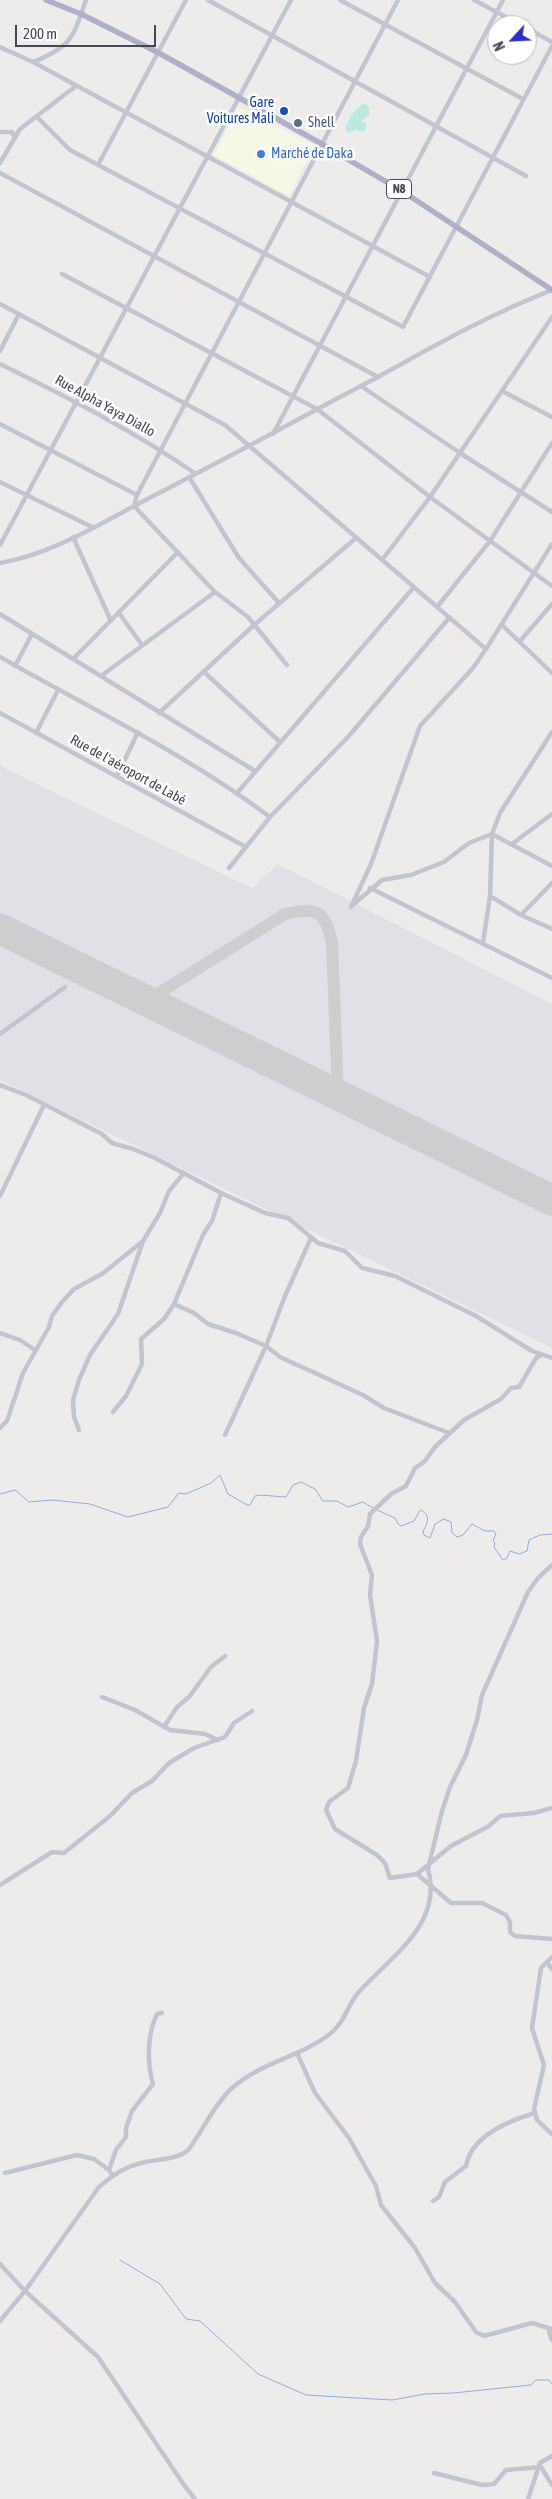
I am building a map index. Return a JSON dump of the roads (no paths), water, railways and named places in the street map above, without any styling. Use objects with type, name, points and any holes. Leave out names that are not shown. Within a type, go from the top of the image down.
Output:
[{"type":"main road","name":"N8","points":[[46,0],[81,14],[159,53],[239,97],[402,191],[552,290]]},
{"type":"street","points":[[33,62],[56,53],[66,46],[86,0]]},
{"type":"street","points":[[98,165],[186,0]]},
{"type":"street","points":[[208,0],[526,176]]},
{"type":"street","points":[[0,545],[2,535],[27,495],[291,0]]},
{"type":"street","points":[[340,0],[523,99]]},
{"type":"street","points":[[134,506],[137,495],[184,404],[320,144],[398,0]]},
{"type":"street","points":[[474,0],[503,15]]},
{"type":"street","points":[[272,434],[503,0]]},
{"type":"street","points":[[537,34],[552,42]]},
{"type":"street","points":[[37,117],[70,150],[403,328],[492,156],[552,46]]},
{"type":"street","points":[[0,47],[33,62],[430,277]]},
{"type":"street","points":[[0,163],[20,129],[76,86]]},
{"type":"street","points":[[0,132],[12,132],[16,137]]},
{"type":"street","points":[[0,173],[378,377]]},
{"type":"street","points":[[62,274],[317,409],[430,498],[552,586]]},
{"type":"street","points":[[0,563],[21,559],[73,537],[250,446],[378,377],[447,337],[505,309],[552,290]]},
{"type":"street","points":[[0,304],[225,425],[486,649]]},
{"type":"street","points":[[0,352],[20,314]]},
{"type":"street","points":[[382,560],[430,498],[552,317]]},
{"type":"street","name":"Rue Alpha Yaya Diallo","points":[[0,364],[76,402],[160,450],[196,474]]},
{"type":"street","points":[[361,386],[520,493],[552,512]]},
{"type":"street","points":[[502,391],[552,417]]},
{"type":"street","points":[[0,424],[137,495]]},
{"type":"street","points":[[437,607],[490,541],[552,443]]},
{"type":"street","points":[[189,477],[240,558],[279,603]]},
{"type":"street","points":[[0,482],[92,527]]},
{"type":"street","points":[[134,506],[215,592],[248,617],[287,666]]},
{"type":"street","points":[[73,537],[111,620]]},
{"type":"street","points":[[159,712],[254,625],[356,538]]},
{"type":"street","points":[[552,544],[473,668],[420,726],[371,864],[351,908],[370,888],[382,880],[411,875],[444,862],[469,843],[492,834],[552,866]]},
{"type":"street","points":[[73,659],[178,552]]},
{"type":"street","points":[[237,792],[414,587]]},
{"type":"street","points":[[101,676],[215,592]]},
{"type":"street","points":[[520,641],[552,604]]},
{"type":"street","points":[[119,613],[142,645]]},
{"type":"street","points":[[0,614],[255,772]]},
{"type":"street","points":[[229,868],[270,817],[348,737],[450,618]]},
{"type":"street","points":[[502,625],[552,673]]},
{"type":"street","points":[[15,666],[32,634]]},
{"type":"street","points":[[0,657],[138,732],[237,792],[270,817]]},
{"type":"street","points":[[204,672],[280,742]]},
{"type":"street","points":[[36,733],[58,690]]},
{"type":"street","name":"Rue de l'aéroport de Labé","points":[[0,713],[246,847]]},
{"type":"street","points":[[117,776],[138,732]]},
{"type":"street","points":[[483,942],[490,896],[492,834],[500,813],[552,732]]},
{"type":"street","points":[[512,844],[552,814]]},
{"type":"street","points":[[521,915],[552,884]]},
{"type":"street","points":[[370,888],[483,942],[552,978]]},
{"type":"street","points":[[490,896],[521,915],[552,929]]},
{"type":"street","points":[[0,1034],[65,987]]},
{"type":"street","points":[[0,1085],[26,1094],[102,1134],[112,1143],[133,1149],[265,1213],[288,1218],[318,1243],[345,1251],[362,1268],[395,1276],[438,1297],[541,1355],[552,1358]]},
{"type":"street","points":[[0,1196],[44,1105]]},
{"type":"street","points":[[79,1430],[74,1417],[73,1400],[79,1380],[90,1355],[118,1314],[143,1241],[160,1213],[169,1191],[184,1173]]},
{"type":"street","points":[[113,1412],[126,1396],[142,1364],[141,1340],[164,1319],[174,1304],[203,1235],[212,1220],[221,1193]]},
{"type":"street","points":[[225,1435],[266,1346],[285,1296],[311,1238]]},
{"type":"street","points":[[0,1428],[7,1421],[20,1380],[49,1327],[52,1316],[67,1296],[74,1289],[102,1274],[143,1241]]},
{"type":"street","points":[[174,1304],[194,1313],[208,1324],[236,1333],[266,1346],[280,1356],[362,1395],[384,1408],[449,1432]]},
{"type":"street","points":[[0,1332],[20,1340],[35,1350]]},
{"type":"street","points":[[541,1355],[536,1358],[524,1383],[519,1387],[511,1388],[501,1399],[476,1412],[449,1432],[425,1461],[413,1471],[406,1486],[391,1494],[379,1508],[370,1514],[368,1526],[361,1537],[360,1544],[372,1575],[370,1595],[377,1641],[372,1684],[364,1708],[356,1761],[348,1788],[329,1802],[326,1810],[335,1830],[377,1855],[385,1863],[390,1878],[417,1874],[451,1846],[478,1833],[500,1816],[534,1813],[552,1808]]},
{"type":"street","points":[[110,2172],[138,2163],[176,2155],[188,2150],[232,2088],[273,2061],[296,2053],[320,2040],[341,2024],[350,2004],[360,1991],[420,1929],[428,1911],[429,1865],[442,1811],[450,1788],[466,1755],[477,1720],[482,1695],[528,1592],[538,1578],[552,1565]]},
{"type":"street","points":[[164,1726],[177,1707],[189,1697],[207,1672],[225,1656]]},
{"type":"street","points":[[102,1697],[135,1710],[170,1730],[206,1734],[218,1740]]},
{"type":"street","points":[[0,1885],[52,1852],[64,1853],[110,1816],[132,1793],[152,1781],[169,1763],[194,1748],[226,1737],[234,1723],[252,1711]]},
{"type":"street","points":[[417,1874],[451,1903],[482,1903],[506,1915],[510,1922],[510,1932],[515,1936],[552,1939]]},
{"type":"street","points":[[552,1957],[540,1968],[532,2028],[544,2065],[536,2094],[535,2113],[537,2120],[552,2134]]},
{"type":"street","points":[[547,1962],[552,1969]]},
{"type":"street","points":[[0,2321],[25,2291],[110,2172],[116,2150],[126,2137],[126,2128],[132,2111],[153,2084],[149,2069],[150,2049],[155,2019],[157,2014],[162,2013]]},
{"type":"street","points":[[296,2053],[314,2093],[348,2138],[376,2186],[381,2205],[415,2248],[435,2283],[455,2302],[476,2332],[484,2336],[532,2322],[552,2329],[550,2332],[552,2340]]},
{"type":"street","points":[[433,2201],[439,2197],[445,2182],[466,2166],[468,2153],[475,2145],[494,2130],[535,2113]]},
{"type":"street","points":[[5,2173],[77,2155],[94,2159],[110,2172]]},
{"type":"street","points":[[0,2264],[25,2291],[98,2357],[195,2499]]},
{"type":"street","points":[[528,2499],[540,2463],[552,2456]]},
{"type":"street","points":[[434,2473],[482,2485],[494,2484],[506,2470],[542,2467],[552,2485]]},
{"type":"waterway","points":[[0,1494],[15,1490],[29,1502],[52,1500],[90,1504],[128,1517],[168,1507],[179,1493],[186,1494],[211,1483],[220,1475],[228,1494],[247,1505],[250,1505],[255,1496],[286,1497],[293,1485],[301,1482],[315,1489],[323,1501],[337,1501],[348,1507],[363,1502],[373,1508]]},
{"type":"waterway","points":[[377,1510],[395,1518],[401,1526],[414,1521],[420,1510],[426,1514],[428,1519],[423,1531],[424,1535],[430,1538],[435,1524],[444,1519],[451,1522],[452,1533],[457,1537],[463,1535],[472,1524],[485,1531],[494,1531],[496,1534],[493,1541],[495,1543],[494,1547],[503,1560],[507,1558],[510,1551],[519,1554],[527,1551],[529,1540],[540,1535],[552,1534]]},
{"type":"waterway","points":[[120,2260],[160,2284],[186,2319],[200,2321],[258,2374],[306,2395],[392,2400],[425,2394],[531,2385],[536,2380],[549,2380],[552,2384]]},
{"type":"place","name":"Gare Voitures Mali","points":[[284,111]]},
{"type":"place","name":"Shell","points":[[298,123]]},
{"type":"place","name":"Marché de Daka","points":[[261,154]]}]
